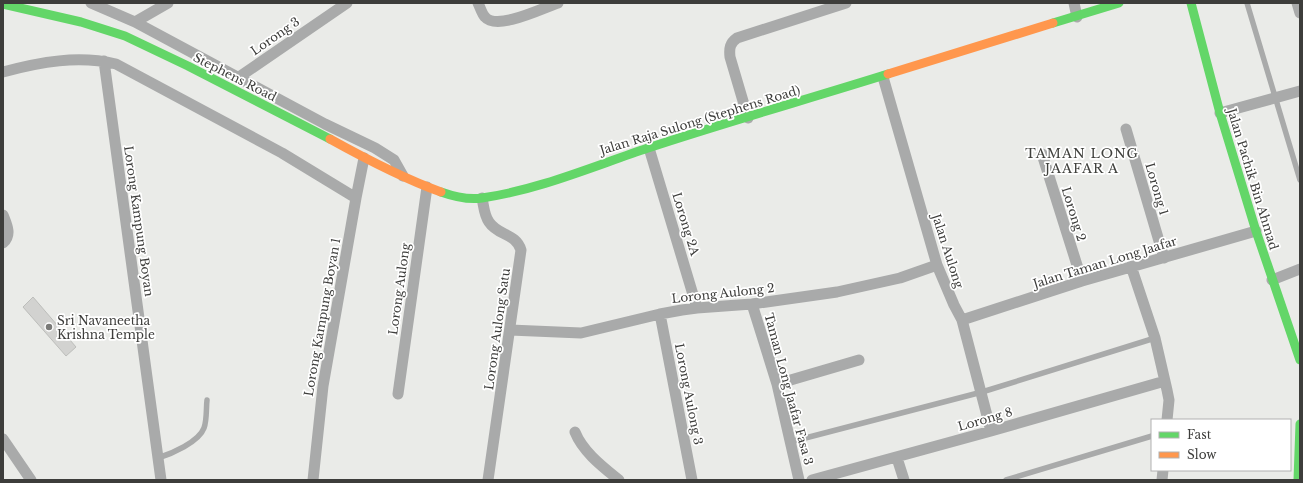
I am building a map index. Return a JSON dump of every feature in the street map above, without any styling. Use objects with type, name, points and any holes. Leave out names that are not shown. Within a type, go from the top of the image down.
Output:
[{"type":"street","points":[[91,3],[136,22],[325,124],[375,148],[394,160],[403,176]]},
{"type":"street","points":[[136,22],[168,3]]},
{"type":"street","name":"Lorong 3","points":[[239,77],[347,3]]},
{"type":"street","points":[[478,3],[485,18],[494,22],[508,21],[558,3]]},
{"type":"street","points":[[748,118],[730,57],[729,49],[731,42],[737,38],[846,3]]},
{"type":"street","points":[[1074,3],[1077,17]]},
{"type":"street","name":"Jalan Raja Sulong (Stephens Road)","points":[[296,121],[364,158],[427,187],[452,196],[468,199],[482,198],[523,190],[649,148],[1119,3]]},
{"type":"street","name":"Jalan Pachik Bin Ahmad","points":[[1190,3],[1220,113],[1256,231],[1272,280],[1298,344],[1300,360]]},
{"type":"street","points":[[1297,3],[1300,13]]},
{"type":"street","name":"Stephens Road","points":[[3,4],[81,22],[126,36],[296,121]]},
{"type":"street","points":[[3,72],[31,64],[83,59],[116,64],[282,153],[356,198]]},
{"type":"street","name":"Lorong Kampung Boyan","points":[[104,61],[161,480]]},
{"type":"street","name":"Jalan Aulong","points":[[882,77],[937,265],[962,320],[991,431]]},
{"type":"street","points":[[1220,113],[1300,91]]},
{"type":"street","name":"Lorong 1","points":[[1126,129],[1164,258]]},
{"type":"street","name":"Lorong 2A","points":[[649,148],[697,308]]},
{"type":"street","name":"Lorong 2","points":[[1042,154],[1082,281]]},
{"type":"street","name":"Lorong Kampung Boyan 1","points":[[313,480],[323,386],[364,158]]},
{"type":"street","name":"Lorong Aulong","points":[[398,394],[427,187]]},
{"type":"street","name":"Lorong Aulong Satu","points":[[482,198],[485,215],[490,224],[497,230],[514,238],[519,244],[521,250],[488,480]]},
{"type":"street","points":[[3,215],[9,234],[3,243]]},
{"type":"street","name":"Jalan Taman Long Jaafar","points":[[962,320],[1131,266],[1256,231]]},
{"type":"street","name":"Lorong Aulong 2","points":[[510,330],[581,333],[660,314],[697,308],[752,304],[837,292],[900,278],[937,265]]},
{"type":"street","points":[[1131,266],[1154,338],[1165,381],[1169,400],[1167,419]]},
{"type":"street","points":[[1272,280],[1300,269]]},
{"type":"street","name":"Taman Long Jaafar Fasa 3","points":[[752,304],[777,384],[799,480]]},
{"type":"street","name":"Lorong Aulong 3","points":[[660,314],[692,480]]},
{"type":"street","points":[[777,384],[859,360]]},
{"type":"street","name":"Lorong 8","points":[[812,480],[897,458],[1165,381]]},
{"type":"street","points":[[1298,480],[1300,424]]},
{"type":"street","points":[[576,432],[578,440],[589,453],[619,480]]},
{"type":"street","points":[[3,439],[31,480]]},
{"type":"street","points":[[897,458],[904,480]]},
{"type":"lane","points":[[1247,3],[1300,180]]},
{"type":"lane","points":[[790,442],[982,392],[1154,338]]},
{"type":"lane","points":[[158,458],[180,449],[199,436],[205,426],[207,400]]},
{"type":"lane","points":[[1006,480],[1151,436]]},
{"type":"building","name":"Sri Navaneetha Krishna Temple","points":[[33,297],[76,347],[66,356],[23,307]]},
{"type":"traffic: fast","points":[[1053,23],[1119,3]]},
{"type":"traffic: fast","points":[[1191,3],[1220,113],[1256,231],[1300,360]]},
{"type":"traffic: fast","points":[[3,4],[81,22],[125,36],[188,66],[330,139]]},
{"type":"traffic: fast","points":[[441,192],[462,198],[477,199],[524,189],[566,177],[678,138],[888,74]]},
{"type":"traffic: fast","points":[[1298,480],[1300,424]]},
{"type":"traffic: slow","points":[[888,74],[1053,23]]},
{"type":"traffic: slow","points":[[330,139],[384,168],[441,192]]},
{"type":"place","name":"Sri Navaneetha Krishna Temple","points":[[49,327]]},
{"type":"district","name":"TAMAN LONG JAAFAR A","points":[[1082,160]]}]
